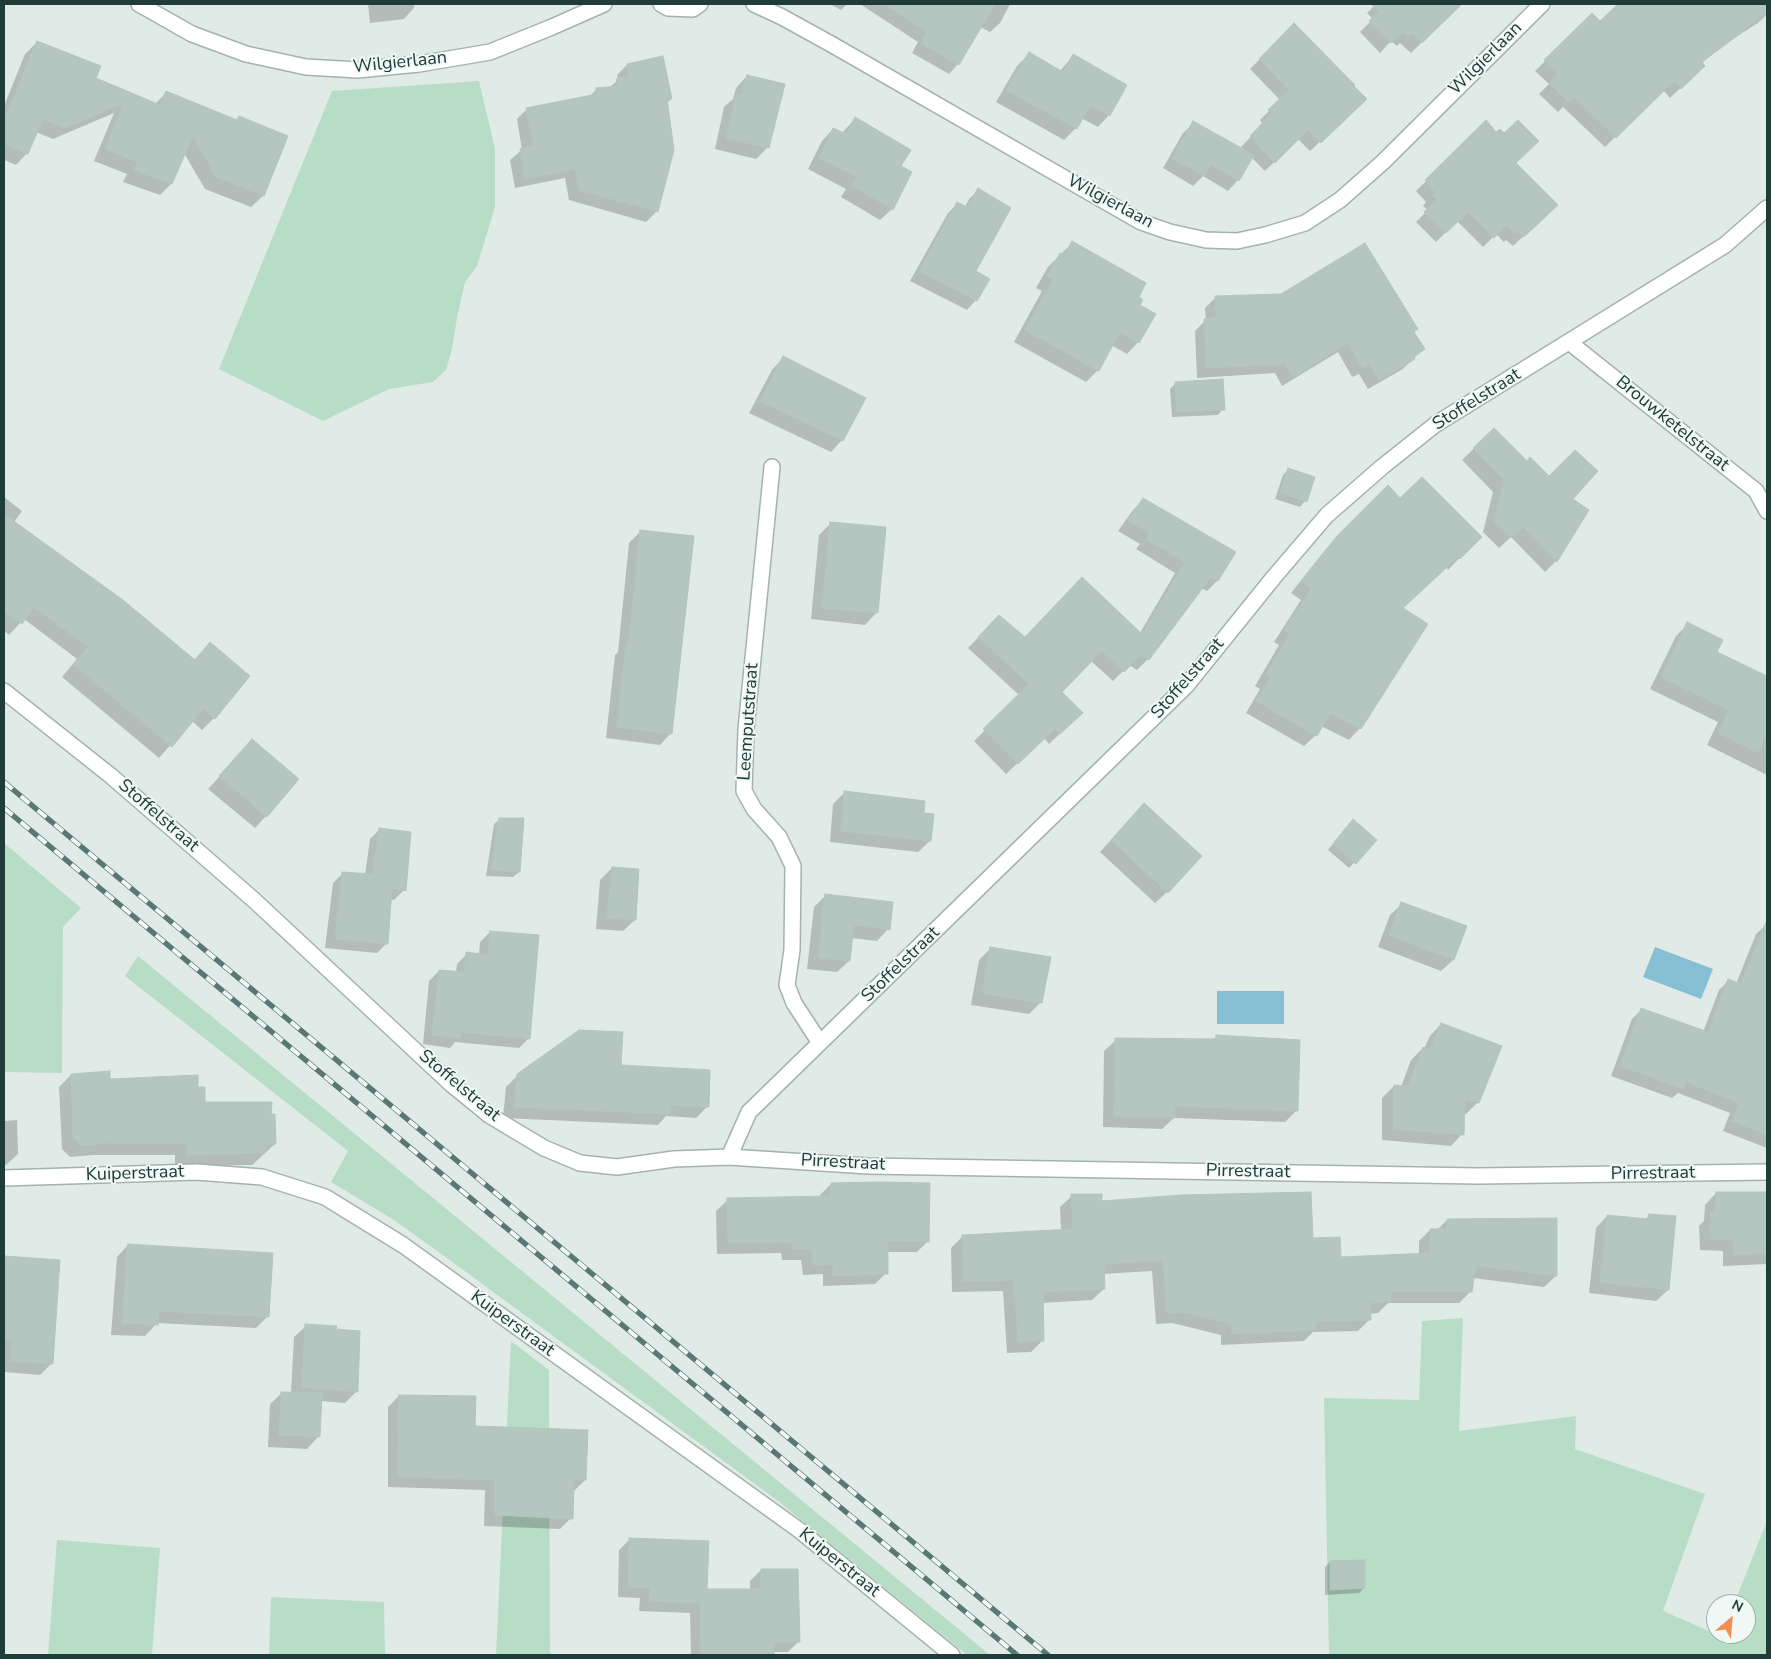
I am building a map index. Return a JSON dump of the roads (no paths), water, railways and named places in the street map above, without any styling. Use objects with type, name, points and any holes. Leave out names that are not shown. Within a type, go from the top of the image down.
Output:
[{"type":"street","name":"Wilgierlaan","points":[[138,4],[192,34],[246,54],[306,67],[358,70],[419,64],[490,52],[604,4]]},
{"type":"street","points":[[661,4],[668,8],[693,9],[700,4]]},
{"type":"street","name":"Wilgierlaan","points":[[754,4],[782,17],[1141,222],[1170,232],[1206,240],[1237,241],[1265,236],[1305,223],[1340,200],[1382,162],[1542,4]]},
{"type":"street","name":"Stoffelstraat","points":[[4,691],[111,776],[177,833],[254,901],[451,1084],[489,1115],[544,1148],[580,1163],[618,1167],[674,1159],[729,1157],[749,1112],[1186,686],[1327,515],[1382,467],[1436,424],[1725,245],[1767,208]]},
{"type":"street","name":"Brouwketelstraat","points":[[1569,342],[1756,491],[1767,512]]},
{"type":"street","name":"Leemputstraat","points":[[772,466],[746,729],[744,791],[754,810],[779,838],[793,866],[792,950],[787,985],[794,1003],[820,1044]]},
{"type":"street","name":"Pirrestraat","points":[[729,1157],[868,1166],[1478,1176],[1767,1172]]},
{"type":"street","name":"Kuiperstraat","points":[[4,1178],[196,1172],[262,1177],[325,1197],[403,1245],[799,1530],[952,1655]]},
{"type":"water","points":[[1655,947],[1713,969],[1701,999],[1643,977]]},
{"type":"water","points":[[1217,991],[1284,991],[1284,1024],[1217,1024]]},
{"type":"railway","points":[[4,782],[1048,1655]]},
{"type":"railway","points":[[4,808],[1017,1655]]}]
